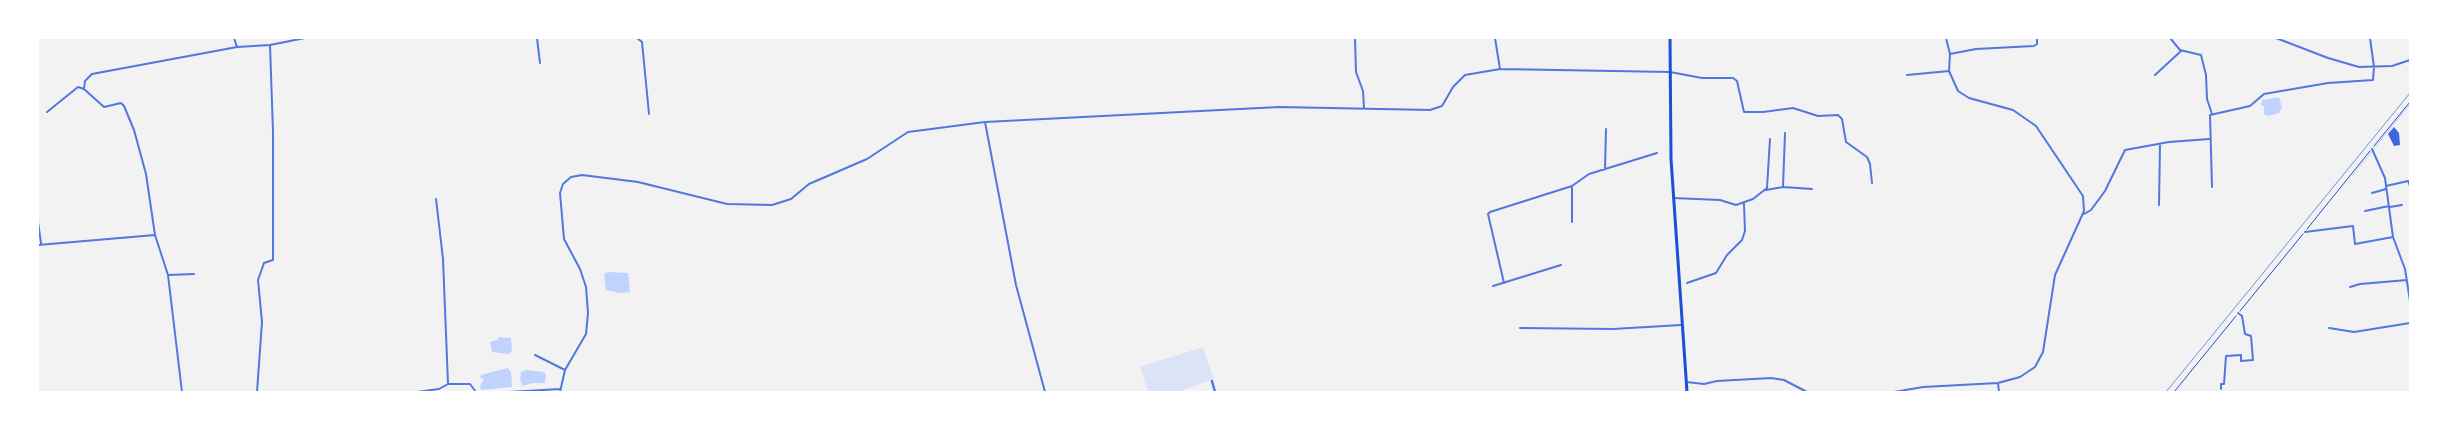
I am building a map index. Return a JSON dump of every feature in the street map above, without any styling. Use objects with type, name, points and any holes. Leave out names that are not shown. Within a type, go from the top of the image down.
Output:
[{"type":"main road","points":[[1670,38],[1674,198],[1687,392]]},
{"type":"street","points":[[234,38],[237,47]]},
{"type":"street","points":[[84,89],[85,81],[92,74],[237,47],[270,45],[306,38]]},
{"type":"street","points":[[537,38],[540,63]]},
{"type":"street","points":[[636,38],[642,42],[649,114]]},
{"type":"street","points":[[1355,38],[1356,72],[1363,92],[1364,108]]},
{"type":"street","points":[[1494,38],[1500,69]]},
{"type":"street","points":[[1894,392],[1998,383],[2020,376],[2035,367],[2043,352],[2055,275],[2084,214],[2083,196],[2036,126],[2013,110],[1963,96],[1958,91],[1949,71],[1950,54],[1946,38]]},
{"type":"street","points":[[1950,54],[1976,50],[2034,46],[2037,44],[2038,38]]},
{"type":"street","points":[[2170,38],[2181,51],[2201,56],[2212,114]]},
{"type":"street","points":[[2276,38],[2359,67],[2374,67],[2410,60]]},
{"type":"street","points":[[2212,187],[2208,118],[2212,114],[2250,106],[2264,94],[2328,83],[2369,82],[2374,79],[2370,38]]},
{"type":"street","points":[[257,392],[262,322],[258,280],[264,263],[274,260],[270,45]]},
{"type":"street","points":[[2155,75],[2181,51]]},
{"type":"street","points":[[560,392],[565,370],[586,334],[588,313],[586,287],[580,269],[564,239],[560,193],[563,184],[571,177],[582,175],[618,178],[726,204],[772,205],[791,199],[808,184],[867,159],[908,132],[985,122],[1279,107],[1436,109],[1446,101],[1460,79],[1475,72],[1500,69],[1670,72],[1702,78],[1733,78],[1736,81],[1744,112],[1763,112],[1793,108],[1818,116],[1836,114],[1842,120],[1846,142],[1866,157],[1870,164],[1872,183]]},
{"type":"street","points":[[1907,75],[1949,71]]},
{"type":"street","points":[[47,112],[78,87],[84,89],[104,107],[121,103],[124,106],[134,130],[142,160],[155,235],[168,275],[182,392]]},
{"type":"street","points":[[985,122],[1016,285],[1045,392]]},
{"type":"street","points":[[1605,169],[1606,129]]},
{"type":"street","points":[[1783,188],[1784,133]]},
{"type":"street","points":[[1766,190],[1770,138]]},
{"type":"street","points":[[2084,214],[2091,210],[2105,192],[2114,177],[2124,151],[2169,142],[2210,139]]},
{"type":"street","points":[[2159,205],[2160,145]]},
{"type":"street","points":[[2372,149],[2382,168],[2393,237],[2406,275],[2410,301]]},
{"type":"street","points":[[1504,283],[1488,214],[1572,186],[1589,174],[1657,153]]},
{"type":"street","points":[[2372,193],[2386,189],[2386,186],[2408,180],[2410,186]]},
{"type":"street","points":[[1572,186],[1572,222]]},
{"type":"street","points":[[1674,198],[1720,200],[1736,205],[1744,204],[1766,190],[1783,188],[1812,189]]},
{"type":"street","points":[[436,199],[443,258],[448,384]]},
{"type":"street","points":[[1687,283],[1716,273],[1727,255],[1742,240],[1745,231],[1744,204]]},
{"type":"street","points":[[2365,211],[2402,205]]},
{"type":"street","points":[[38,222],[41,243]]},
{"type":"street","points":[[2305,232],[2353,226],[2355,244],[2393,237]]},
{"type":"street","points":[[38,245],[41,243],[107,240],[155,235]]},
{"type":"street","points":[[1493,286],[1561,265]]},
{"type":"street","points":[[168,275],[194,274]]},
{"type":"street","points":[[2350,288],[2360,284],[2407,280]]},
{"type":"street","points":[[2221,389],[2221,384],[2224,384],[2226,356],[2241,355],[2242,361],[2253,360],[2251,336],[2244,334],[2242,316],[2238,313]]},
{"type":"street","points":[[1520,328],[1613,329],[1682,324]]},
{"type":"street","points":[[2329,328],[2354,332],[2410,324]]},
{"type":"street","points":[[535,356],[565,370]]},
{"type":"street","points":[[1686,382],[1704,384],[1717,381],[1771,378],[1794,384],[1807,392]]},
{"type":"street","points":[[1212,382],[1215,392]]},
{"type":"street","points":[[1998,383],[1998,392]]},
{"type":"street","points":[[417,392],[439,390],[448,384],[470,384],[476,392]]},
{"type":"street","points":[[509,392],[560,389]]},
{"type":"path","points":[[2174,392],[2410,102]]},
{"type":"shaded area","points":[[1203,347],[1214,379],[1178,392],[1148,392],[1140,367]]},
{"type":"water","points":[[2279,97],[2282,107],[2279,113],[2268,116],[2264,114],[2264,106],[2261,106],[2262,100]]},
{"type":"water","points":[[608,272],[628,273],[630,292],[620,293],[606,290],[604,274]]},
{"type":"water","points":[[499,337],[511,338],[512,351],[509,354],[492,352],[490,342],[497,340]]},
{"type":"water","points":[[508,368],[511,372],[512,387],[481,390],[480,386],[484,379],[480,378],[481,375]]},
{"type":"water","points":[[526,370],[544,372],[546,375],[545,383],[533,383],[522,386],[521,372]]},
{"type":"building","points":[[2394,127],[2399,133],[2400,145],[2394,146],[2388,134]]},
{"type":"waterway","points":[[2353,175],[2410,104]]},
{"type":"railway","points":[[2166,392],[2410,93]]}]
